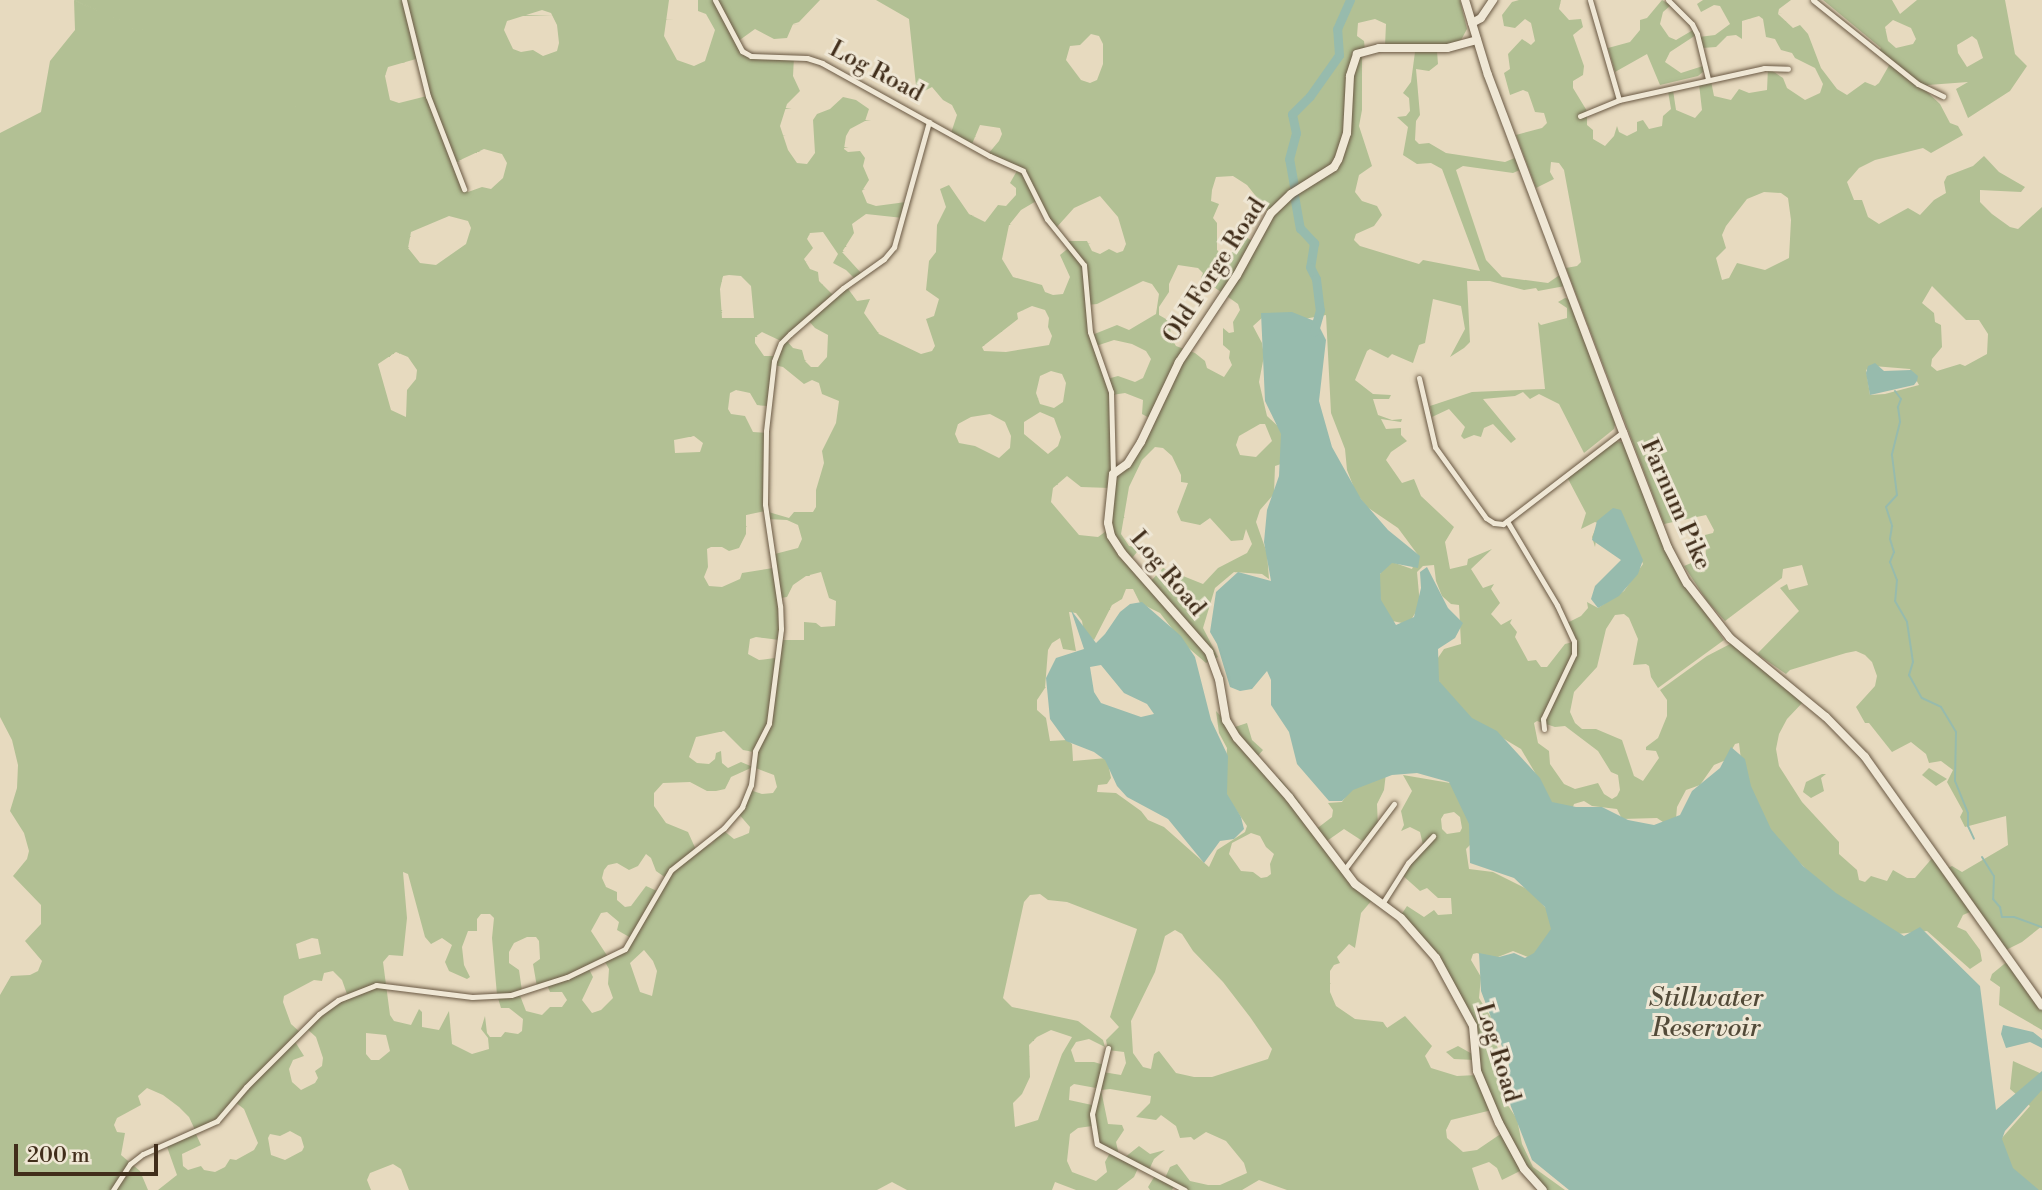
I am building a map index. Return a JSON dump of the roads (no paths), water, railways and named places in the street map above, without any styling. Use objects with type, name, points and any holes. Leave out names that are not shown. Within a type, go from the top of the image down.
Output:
[{"type":"street","points":[[404,0],[428,96],[464,189]]},
{"type":"street","name":"Log Road","points":[[715,0],[742,51],[751,56],[807,58],[822,63],[1023,171],[1047,219],[1084,265],[1090,331],[1111,392],[1113,474],[1108,523],[1111,536],[1209,652],[1219,679],[1226,720],[1237,738],[1289,797],[1355,884],[1418,934],[1453,986],[1473,1026],[1477,1070],[1487,1096],[1511,1148],[1524,1169],[1543,1190]]},
{"type":"street","name":"Farnum Pike","points":[[1465,0],[1477,40],[1668,548],[1696,596],[1730,638],[1826,716],[1865,757],[2042,1006]]},
{"type":"street","points":[[1472,23],[1481,18],[1493,0]]},
{"type":"street","points":[[1590,0],[1619,100]]},
{"type":"street","points":[[1668,0],[1692,24],[1698,34],[1708,79]]},
{"type":"street","points":[[1813,0],[1918,84],[1943,96]]},
{"type":"street","name":"Old Forge Road","points":[[1113,474],[1127,464],[1142,442],[1179,362],[1237,275],[1270,213],[1291,194],[1334,167],[1347,133],[1350,75],[1357,54],[1380,48],[1447,48],[1477,40]]},
{"type":"street","points":[[1580,116],[1619,100],[1708,79],[1763,68],[1788,69]]},
{"type":"street","points":[[113,1190],[130,1164],[143,1154],[217,1121],[246,1087],[320,1014],[344,997],[376,985],[472,997],[511,995],[567,976],[625,949],[671,870],[724,828],[742,807],[751,785],[755,751],[769,723],[780,629],[780,606],[766,527],[765,504],[766,431],[774,361],[781,343],[790,334],[843,288],[884,259],[894,247],[929,122]]},
{"type":"street","points":[[1419,378],[1435,447],[1486,518],[1494,523],[1507,521],[1623,432]]},
{"type":"street","points":[[1507,521],[1557,604],[1574,641],[1574,654],[1544,719],[1544,729]]},
{"type":"street","points":[[1344,870],[1394,804]]},
{"type":"street","points":[[1382,904],[1408,863],[1433,836]]},
{"type":"street","points":[[1108,1048],[1092,1114],[1097,1144],[1185,1190]]},
{"type":"water","name":"Stillwater Reservoir","points":[[1292,312],[1317,322],[1326,340],[1319,401],[1332,447],[1361,499],[1388,530],[1420,556],[1418,568],[1392,563],[1380,574],[1381,600],[1396,625],[1414,617],[1421,588],[1420,572],[1427,567],[1448,608],[1463,623],[1455,638],[1438,649],[1439,681],[1472,718],[1497,731],[1540,778],[1552,802],[1576,807],[1602,807],[1628,820],[1654,825],[1680,815],[1692,791],[1720,768],[1731,747],[1745,759],[1751,786],[1771,829],[1803,866],[1836,893],[1904,936],[1920,927],[1980,986],[1996,1110],[2042,1071],[2042,1090],[2005,1131],[2002,1139],[2013,1168],[2039,1190],[1569,1190],[1532,1160],[1508,1099],[1504,1080],[1509,1065],[1481,991],[1479,953],[1499,957],[1514,953],[1525,958],[1534,953],[1551,929],[1545,907],[1514,878],[1470,863],[1469,824],[1449,782],[1417,773],[1392,775],[1353,790],[1342,801],[1329,801],[1297,764],[1289,732],[1271,705],[1271,680],[1267,671],[1252,689],[1240,691],[1230,687],[1217,644],[1210,632],[1216,592],[1238,572],[1271,581],[1264,542],[1267,510],[1279,476],[1281,434],[1265,401],[1261,313]]},
{"type":"water","points":[[1875,363],[1884,371],[1911,370],[1918,376],[1917,381],[1914,385],[1870,395],[1866,373],[1868,366]]},
{"type":"water","points":[[1613,508],[1621,510],[1643,560],[1638,574],[1619,596],[1598,608],[1591,599],[1595,586],[1621,560],[1592,540],[1597,521]]},
{"type":"water","points":[[1142,602],[1181,636],[1195,657],[1211,720],[1228,756],[1227,794],[1241,817],[1244,829],[1234,839],[1220,841],[1204,863],[1168,819],[1127,797],[1117,786],[1105,760],[1094,752],[1066,741],[1050,719],[1046,678],[1056,658],[1084,649],[1071,610],[1096,643],[1120,612],[1130,604]],"holes":[[[1101,665],[1124,693],[1147,704],[1154,714],[1141,717],[1101,703],[1094,692],[1090,667]]]},
{"type":"water","points":[[2003,1025],[2033,1032],[2042,1039],[2042,1048],[2030,1042],[2006,1048],[2001,1034]]},
{"type":"waterway","points":[[1294,186],[1289,159],[1296,133],[1292,114],[1310,96],[1339,55],[1337,29],[1350,0]]},
{"type":"waterway","points":[[1294,195],[1300,228],[1314,243],[1310,267],[1316,279],[1320,310],[1314,331]]},
{"type":"waterway","points":[[1895,391],[1901,399],[1898,407],[1900,422],[1892,455],[1897,495],[1886,507],[1892,526],[1890,539],[1894,552],[1890,562],[1897,580],[1895,601],[1907,622],[1913,662],[1909,675],[1922,698],[1941,707],[1956,732],[1955,781],[1968,813],[1968,826],[1974,839]]},
{"type":"waterway","points":[[1982,857],[1994,876],[1993,899],[2000,907],[2002,917],[2014,917],[2042,927]]}]
